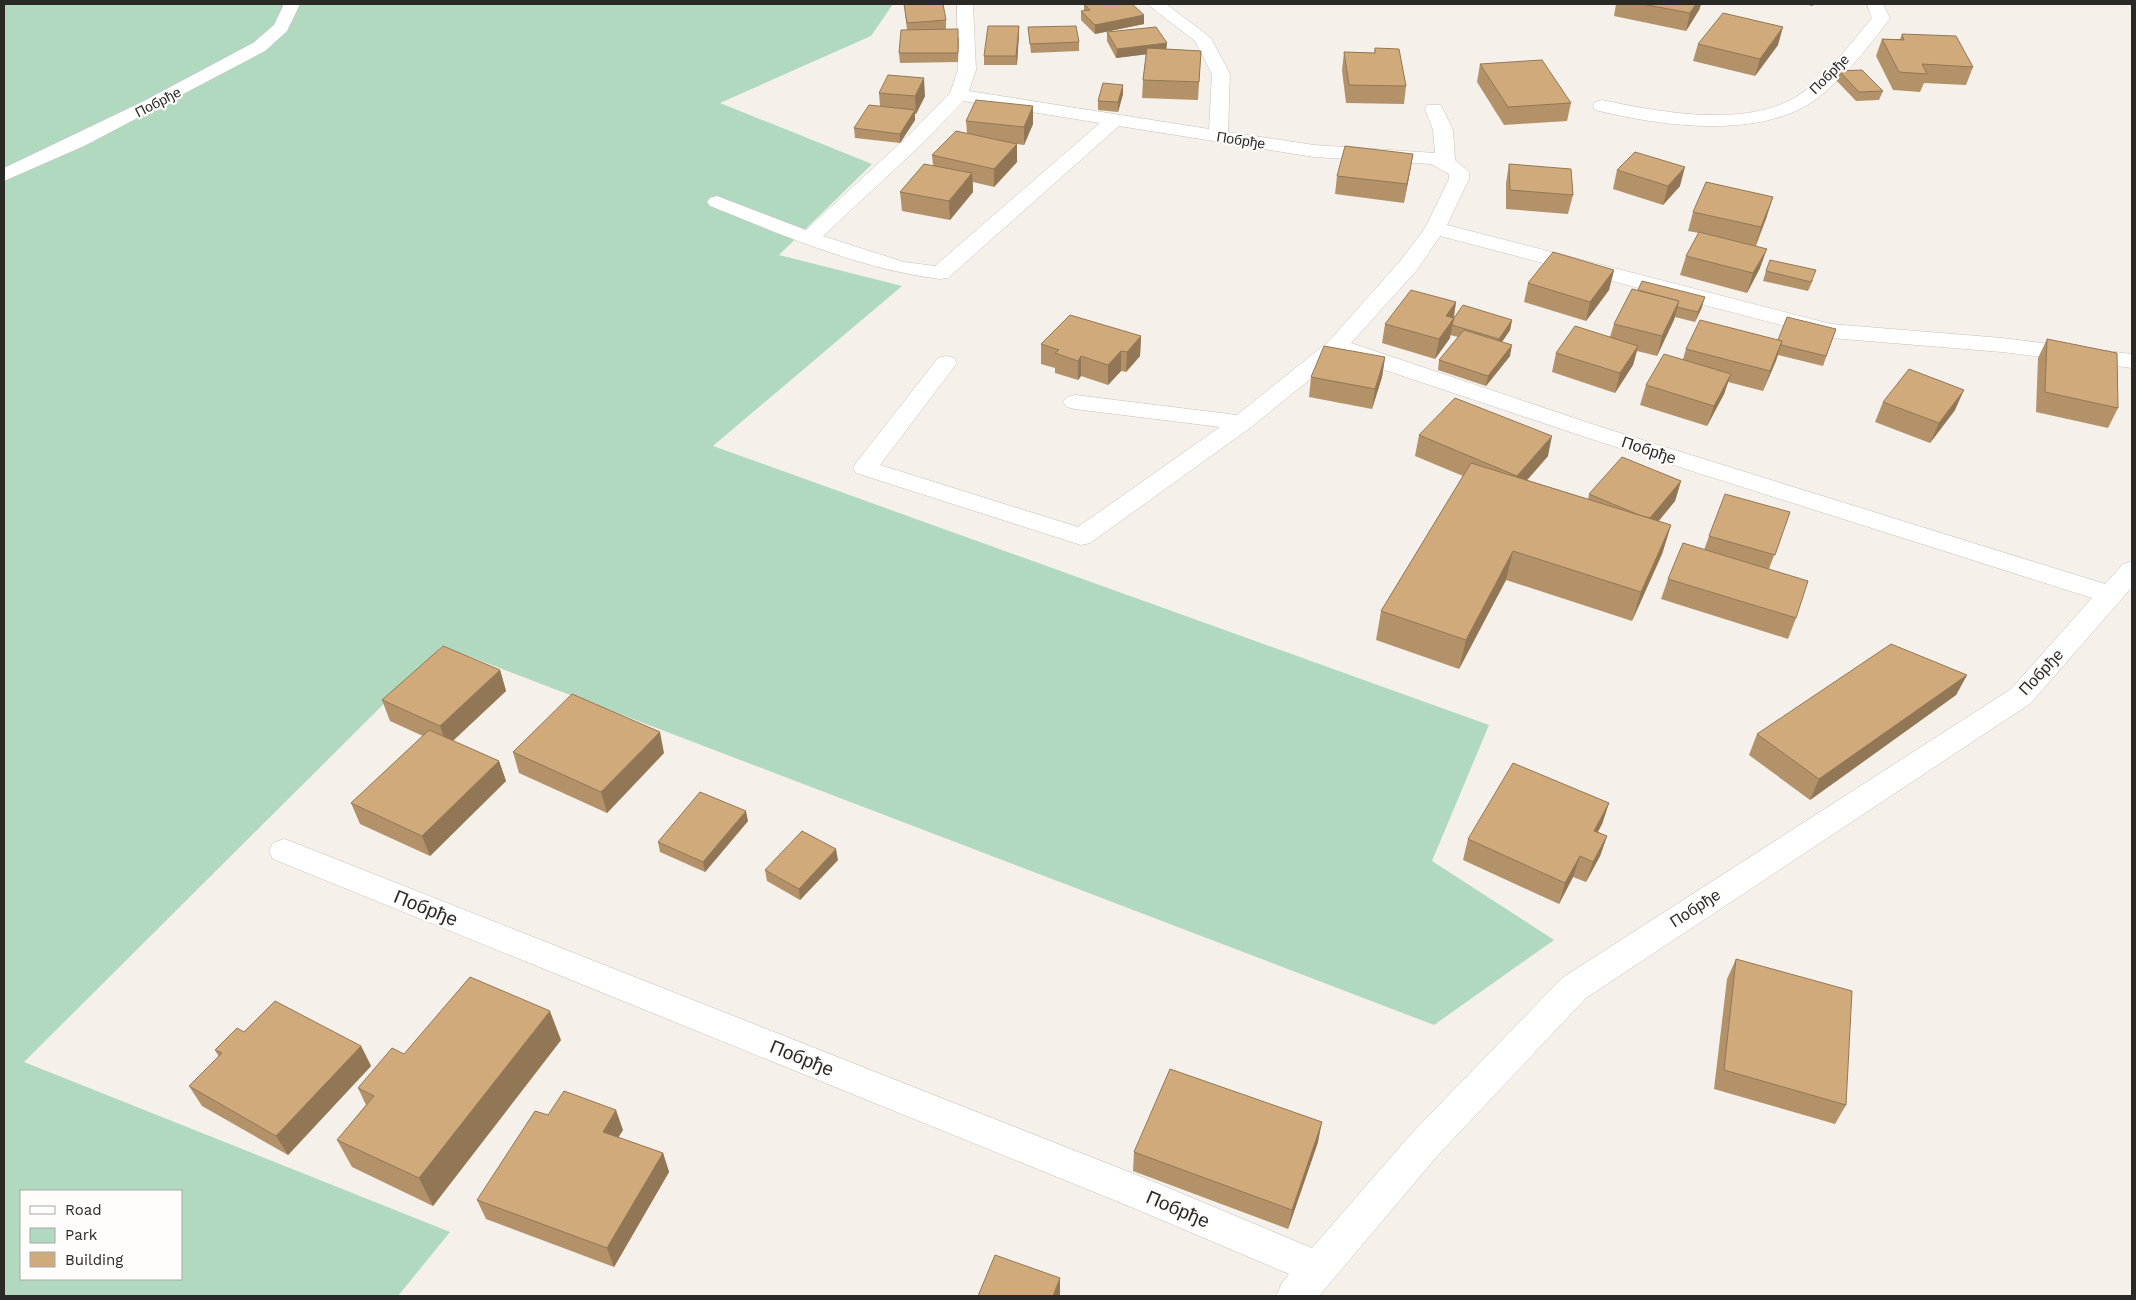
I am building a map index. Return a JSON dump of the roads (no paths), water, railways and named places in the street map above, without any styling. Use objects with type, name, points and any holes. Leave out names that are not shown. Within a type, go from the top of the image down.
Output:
[{"type":"street","name":"Побрђе","points":[[4,175],[78,142],[259,47],[281,27],[292,4]]},
{"type":"street","points":[[809,238],[916,139],[959,95],[966,70],[965,4]]},
{"type":"street","points":[[1156,4],[1202,38],[1221,74],[1218,136]]},
{"type":"street","name":"Побрђе","points":[[1602,106],[1642,115],[1748,118],[1795,105],[1818,89],[1881,18],[1875,4]]},
{"type":"street","name":"Побрђе","points":[[959,95],[1314,151],[1433,158],[1445,162]]},
{"type":"street","points":[[946,363],[865,468],[1080,537],[1242,423],[1337,346],[1409,266],[1435,228],[1459,179],[1459,172],[1445,162],[1443,130],[1434,110]]},
{"type":"street","points":[[717,202],[809,238],[901,268],[940,273],[1114,120]]},
{"type":"street","points":[[1435,228],[1831,331],[2002,344],[2132,361]]},
{"type":"street","name":"Побрђе","points":[[1337,346],[1611,438],[2111,594]]},
{"type":"street","points":[[1075,402],[1242,423]]},
{"type":"street","name":"Побрђе","points":[[1295,1296],[1424,1144],[1574,988],[2021,696],[2132,570]]},
{"type":"street","name":"Побрђе","points":[[284,851],[1135,1191],[1318,1268]]}]
